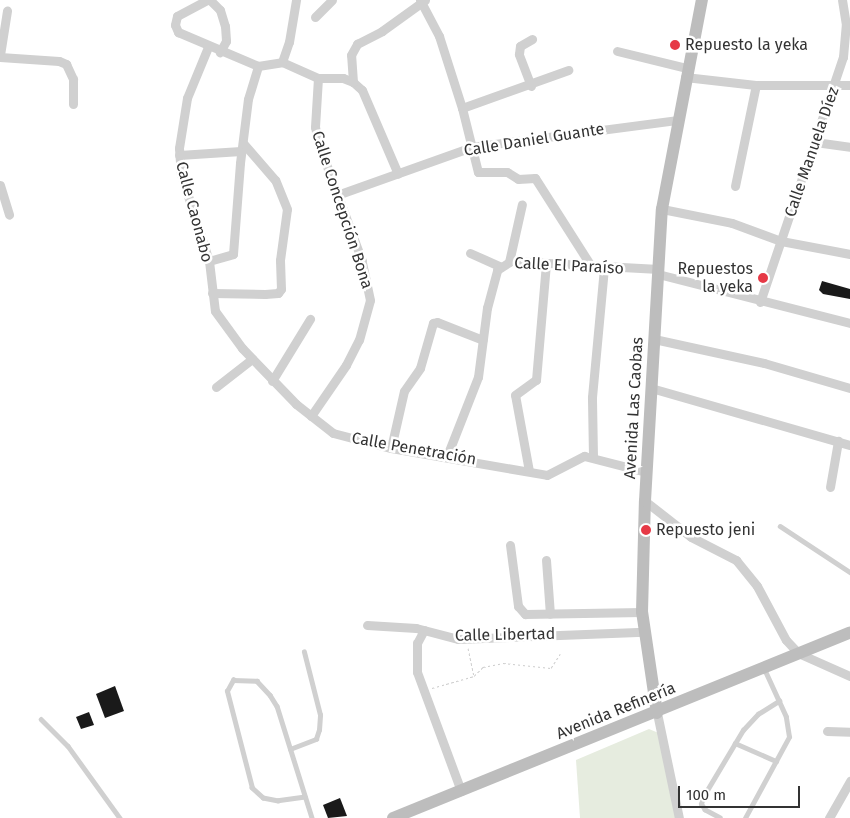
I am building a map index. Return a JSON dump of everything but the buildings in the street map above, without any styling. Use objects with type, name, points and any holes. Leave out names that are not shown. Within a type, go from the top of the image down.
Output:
[{"type":"street","points":[[220,52],[226,40],[225,26],[220,10],[209,0],[174,20],[178,32],[208,47],[220,52],[258,66],[282,62],[318,78],[343,78],[353,82],[362,90],[398,174]]},
{"type":"street","points":[[282,62],[289,42],[296,0]]},
{"type":"street","points":[[315,17],[332,0]]},
{"type":"street","name":"Avenida Las Caobas","points":[[679,818],[657,713],[644,632],[642,612],[645,501],[662,209],[686,72],[702,0]]},
{"type":"street","name":"Calle Manuela Díez","points":[[760,302],[836,85],[843,57],[846,25],[842,0]]},
{"type":"street","points":[[353,82],[351,54],[357,44],[422,1],[439,36],[480,173],[507,172],[518,179],[531,176],[539,182],[591,266]]},
{"type":"street","points":[[7,11],[0,56],[66,64],[73,79],[73,104]]},
{"type":"street","points":[[531,86],[519,54],[520,46],[532,39]]},
{"type":"street","name":"Calle Caonabo","points":[[208,47],[187,98],[179,156],[186,194],[209,261],[212,293]]},
{"type":"street","points":[[617,51],[686,72],[756,85],[850,85]]},
{"type":"street","points":[[209,261],[232,254],[248,99],[258,66]]},
{"type":"street","points":[[462,108],[531,86],[568,70]]},
{"type":"street","name":"Calle Concepción Bona","points":[[311,416],[346,365],[359,340],[370,300],[362,261],[336,195],[315,126],[318,78]]},
{"type":"street","points":[[735,186],[756,85]]},
{"type":"street","name":"Calle Daniel Guante","points":[[336,195],[472,148],[678,120]]},
{"type":"street","points":[[815,142],[850,147]]},
{"type":"street","points":[[179,156],[242,147]]},
{"type":"street","points":[[212,293],[265,294],[278,293],[281,289],[280,260],[288,209],[274,180],[242,147]]},
{"type":"street","points":[[0,185],[10,215]]},
{"type":"street","points":[[509,262],[522,204]]},
{"type":"street","points":[[662,209],[732,223],[781,240],[850,254]]},
{"type":"street","points":[[470,254],[501,267]]},
{"type":"street","name":"Calle El Paraíso","points":[[447,456],[478,377],[494,275],[509,262],[658,272],[760,302],[850,323]]},
{"type":"street","points":[[529,471],[515,395],[536,380],[546,264]]},
{"type":"street","points":[[593,457],[592,397],[604,267]]},
{"type":"street","name":"Calle Penetración","points":[[212,293],[217,315],[252,359],[272,381],[311,416],[336,434],[391,448],[551,475],[575,459],[593,457],[647,472]]},
{"type":"street","points":[[272,381],[310,319]]},
{"type":"street","points":[[391,448],[404,391],[420,368],[433,324],[437,322],[483,340]]},
{"type":"street","points":[[654,339],[764,363],[850,388]]},
{"type":"street","points":[[216,387],[252,359]]},
{"type":"street","points":[[652,388],[850,445]]},
{"type":"street","points":[[830,487],[838,441]]},
{"type":"street","points":[[645,501],[691,537],[736,560],[757,586],[786,640],[798,653],[850,676]]},
{"type":"street","points":[[510,546],[520,612],[550,614],[642,612]]},
{"type":"street","points":[[546,560],[550,614]]},
{"type":"street","name":"Calle Libertad","points":[[367,625],[424,630],[465,638],[644,632]]},
{"type":"street","points":[[424,630],[417,643],[416,664],[461,791]]},
{"type":"street","name":"Avenida Refinería","points":[[393,818],[657,713],[850,632]]},
{"type":"street","points":[[827,731],[850,732]]},
{"type":"street","points":[[828,818],[850,780]]},
{"type":"lane","points":[[780,526],[850,572]]},
{"type":"lane","points":[[290,749],[316,739],[319,730],[320,715],[304,652]]},
{"type":"lane","points":[[745,818],[789,737],[779,701],[763,668]]},
{"type":"lane","points":[[305,796],[278,801],[264,798],[252,788],[227,691],[228,684],[245,678],[263,685],[277,706],[312,818]]},
{"type":"lane","points":[[720,818],[705,810],[701,804],[703,796],[735,743],[758,714],[779,701]]},
{"type":"lane","points":[[41,719],[68,746],[120,818]]},
{"type":"lane","points":[[735,743],[776,761]]},
{"type":"path","points":[[465,638],[474,676]]},
{"type":"path","points":[[425,692],[474,676],[483,668],[503,663],[551,668],[560,654]]},
{"type":"shaded area","points":[[649,729],[661,734],[679,818],[580,818],[576,760]]},
{"type":"place","name":"Repuesto la yeka","points":[[675,45]]},
{"type":"place","name":"Repuestos la yeka","points":[[763,278]]},
{"type":"place","name":"Repuesto jeni","points":[[646,530]]}]
